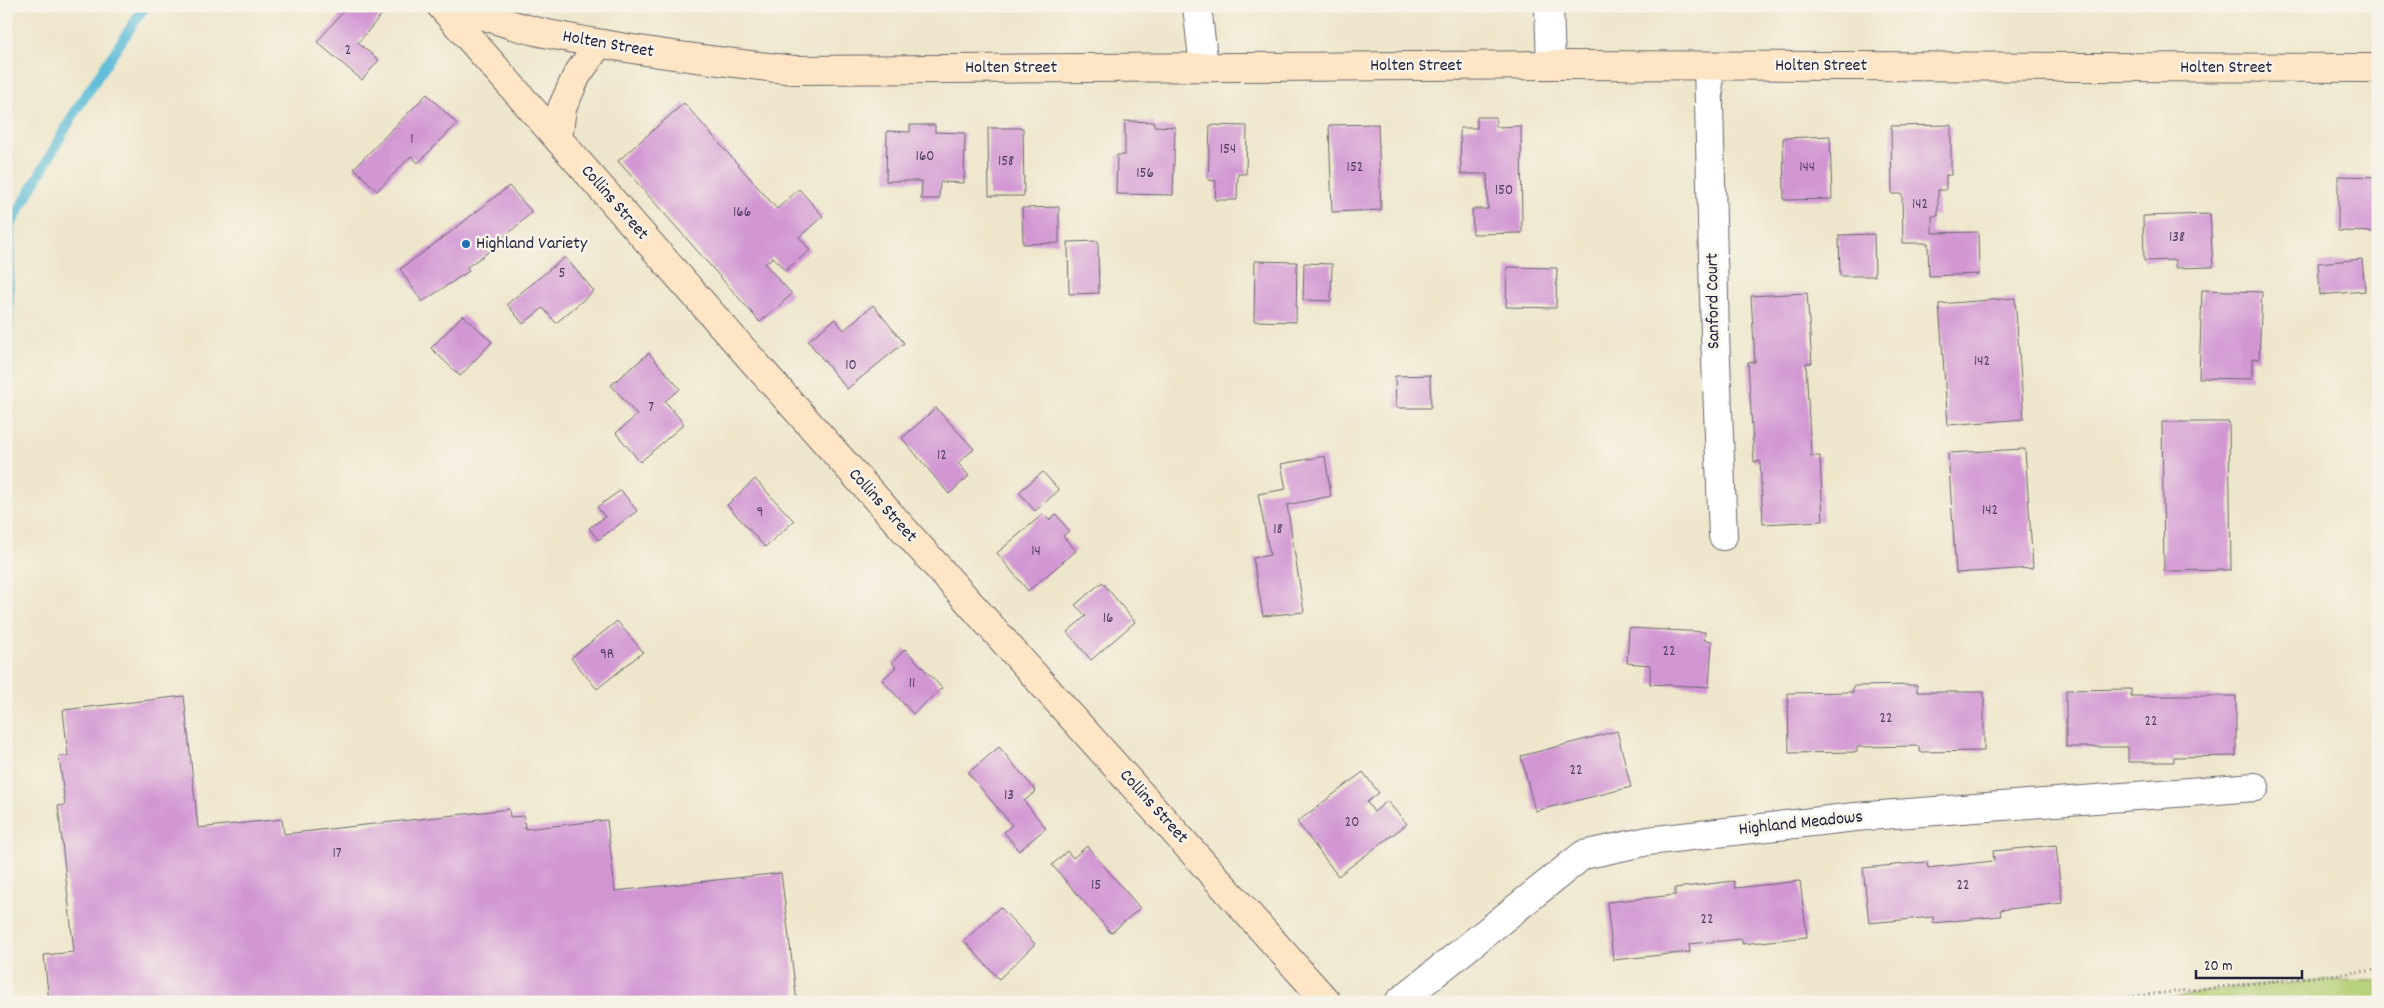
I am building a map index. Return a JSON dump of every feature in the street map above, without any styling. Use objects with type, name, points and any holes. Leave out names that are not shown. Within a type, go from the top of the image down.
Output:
[{"type":"main road","name":"Collins Street","points":[[442,6],[762,371],[1327,1002]]},
{"type":"main road","name":"Holten Street","points":[[462,6],[480,15],[566,38],[687,58],[794,70],[1552,66],[2378,68]]},
{"type":"main road","points":[[558,139],[562,108],[577,76],[599,44]]},
{"type":"street","points":[[1197,6],[1204,67]]},
{"type":"street","points":[[1549,6],[1552,66]]},
{"type":"street","name":"Sanford Court","points":[[1708,66],[1715,335],[1723,536]]},
{"type":"street","name":"Highland Meadows","points":[[1399,1002],[1583,855],[1648,841],[1855,817],[2255,787]]},
{"type":"path","points":[[2080,1002],[2378,970]]},
{"type":"green space","points":[[2331,980],[2378,981],[2378,1002],[2144,1002],[2226,988]]},
{"type":"building","points":[[348,6],[372,6],[382,14],[358,43],[379,60],[362,80],[317,42]]},
{"type":"building","points":[[427,94],[457,124],[418,163],[411,156],[377,191],[354,168]]},
{"type":"building","points":[[684,103],[777,209],[799,189],[823,216],[799,237],[810,250],[785,271],[773,257],[765,264],[792,294],[760,322],[618,161]]},
{"type":"building","points":[[1477,117],[1496,117],[1496,127],[1521,126],[1522,233],[1473,234],[1472,209],[1488,209],[1487,174],[1461,174],[1460,128],[1477,128]]},
{"type":"building","points":[[1125,121],[1154,122],[1154,126],[1175,127],[1173,195],[1116,194],[1117,155],[1125,155]]},
{"type":"building","points":[[1378,124],[1381,210],[1332,212],[1329,125]]},
{"type":"building","points":[[910,125],[935,125],[935,132],[965,133],[964,183],[940,182],[939,199],[921,199],[922,181],[886,181],[887,131],[910,132]]},
{"type":"building","points":[[1210,125],[1247,126],[1246,174],[1238,174],[1237,200],[1215,200],[1216,181],[1208,180]]},
{"type":"building","points":[[1951,125],[1951,175],[1946,175],[1946,190],[1938,190],[1938,216],[1932,216],[1932,233],[1978,232],[1979,274],[1929,276],[1928,243],[1903,243],[1902,194],[1892,194],[1891,126]]},
{"type":"building","points":[[988,128],[1023,128],[1024,196],[989,196]]},
{"type":"building","points":[[1830,136],[1832,199],[1784,200],[1783,138]]},
{"type":"building","points":[[2338,176],[2378,177],[2378,232],[2338,231]]},
{"type":"building","name":"Highland Variety","points":[[509,186],[532,212],[487,253],[467,267],[469,271],[422,302],[400,269]]},
{"type":"building","points":[[1059,207],[1059,243],[1023,244],[1022,208]]},
{"type":"building","points":[[2210,214],[2213,267],[2175,268],[2175,260],[2144,261],[2143,216]]},
{"type":"building","points":[[1874,234],[1875,276],[1840,276],[1839,235]]},
{"type":"building","points":[[1098,241],[1099,293],[1069,294],[1068,242]]},
{"type":"building","points":[[565,257],[594,291],[556,323],[543,308],[523,324],[507,304]]},
{"type":"building","points":[[2362,259],[2365,291],[2320,295],[2318,263]]},
{"type":"building","points":[[1255,261],[1297,262],[1296,322],[1254,321]]},
{"type":"building","points":[[1304,263],[1332,264],[1331,301],[1303,300]]},
{"type":"building","points":[[1507,267],[1557,268],[1556,308],[1506,307]]},
{"type":"building","points":[[2202,290],[2262,292],[2259,359],[2252,358],[2252,379],[2199,378]]},
{"type":"building","points":[[1807,293],[1812,363],[1806,363],[1811,456],[1820,456],[1823,521],[1763,524],[1760,461],[1754,462],[1748,362],[1755,362],[1751,296]]},
{"type":"building","points":[[2015,298],[2024,419],[1948,425],[1939,304]]},
{"type":"building","points":[[873,305],[904,343],[847,389],[808,341],[835,319],[844,330]]},
{"type":"building","points":[[463,315],[492,342],[460,376],[431,348]]},
{"type":"building","points":[[649,353],[680,389],[665,401],[684,424],[640,462],[616,433],[637,415],[611,385]]},
{"type":"building","points":[[1430,375],[1431,408],[1396,408],[1395,376]]},
{"type":"building","points":[[936,408],[974,449],[958,463],[969,476],[949,494],[902,438]]},
{"type":"building","points":[[2162,422],[2229,422],[2231,570],[2164,571]]},
{"type":"building","points":[[2025,449],[2033,568],[1956,573],[1948,453]]},
{"type":"building","points":[[1325,456],[1331,496],[1287,505],[1304,612],[1263,616],[1253,558],[1270,555],[1258,494],[1286,489],[1281,464]]},
{"type":"building","points":[[1043,472],[1059,490],[1035,511],[1019,492]]},
{"type":"building","points":[[755,479],[794,521],[765,547],[727,505]]},
{"type":"building","points":[[621,490],[637,511],[598,540],[589,528],[605,517],[597,507]]},
{"type":"building","points":[[1043,514],[1049,520],[1056,514],[1069,531],[1063,536],[1076,551],[1028,591],[997,553]]},
{"type":"building","points":[[1102,582],[1135,622],[1091,660],[1067,632],[1086,616],[1075,605]]},
{"type":"building","points":[[617,621],[643,652],[597,689],[571,658]]},
{"type":"building","points":[[1629,628],[1705,632],[1704,640],[1712,641],[1709,687],[1650,684],[1650,665],[1627,663]]},
{"type":"building","points":[[905,649],[942,688],[913,714],[882,680],[896,667],[892,663]]},
{"type":"building","points":[[1917,685],[1917,692],[1984,692],[1984,751],[1919,752],[1919,746],[1857,747],[1857,752],[1789,753],[1788,693],[1853,692],[1853,686]]},
{"type":"building","points":[[2131,689],[2131,696],[2236,696],[2236,756],[2174,757],[2174,762],[2128,762],[2128,747],[2066,747],[2066,690]]},
{"type":"building","points":[[184,696],[198,828],[282,819],[284,834],[509,809],[510,817],[524,816],[525,829],[607,820],[615,891],[781,873],[797,1002],[49,1002],[44,955],[74,952],[58,806],[65,805],[59,756],[68,756],[63,710]]},
{"type":"building","points":[[1617,731],[1631,787],[1535,811],[1521,756]]},
{"type":"building","points":[[999,747],[1036,791],[1024,801],[1046,828],[1019,851],[1004,832],[1012,825],[968,773]]},
{"type":"building","points":[[1363,772],[1379,793],[1367,802],[1374,812],[1387,801],[1407,824],[1338,876],[1297,822]]},
{"type":"building","points":[[2056,845],[2062,903],[2000,910],[2001,916],[1934,923],[1933,917],[1869,923],[1863,868],[1927,862],[1928,868],[1994,861],[1993,851]]},
{"type":"building","points":[[1087,846],[1140,908],[1111,933],[1052,865],[1067,851],[1073,858]]},
{"type":"building","points":[[1734,881],[1735,888],[1800,881],[1807,937],[1742,944],[1742,939],[1689,944],[1690,952],[1613,960],[1607,902],[1675,895],[1675,888]]},
{"type":"building","points":[[1000,907],[1035,944],[999,979],[964,941]]},
{"type":"waterway","points":[[6,457],[10,226],[76,110],[145,6]]},
{"type":"place","name":"Highland Variety","points":[[466,244]]}]
